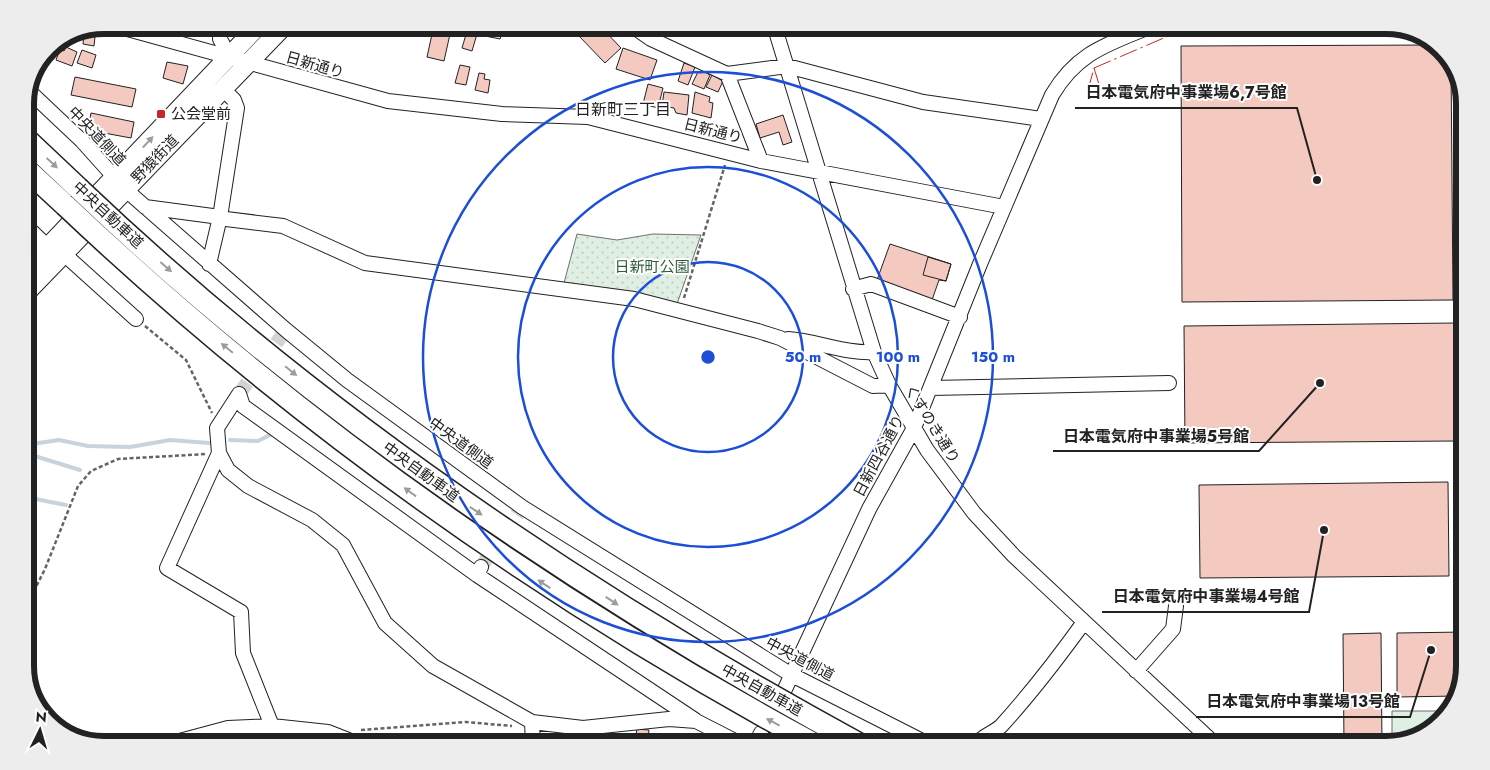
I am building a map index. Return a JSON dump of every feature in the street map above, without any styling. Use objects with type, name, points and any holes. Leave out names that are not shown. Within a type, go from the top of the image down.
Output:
[{"type":"highway","name":"中央自動車道","points":[[34,146],[116,224],[219,313],[376,439],[455,497],[636,616],[751,686],[844,736]]},
{"type":"highway","name":"中央自動車道","points":[[34,176],[197,324],[370,463],[434,510],[522,570],[625,636],[800,736]]},
{"type":"main road","name":"野猿街道","points":[[34,282],[56,251],[120,183],[229,56],[250,34]]},
{"type":"main road","name":"野猿街道","points":[[120,183],[223,89],[276,34]]},
{"type":"main road","name":"野猿街道","points":[[34,265],[56,251]]},
{"type":"street","name":"日新通り","points":[[147,34],[250,61],[388,102],[502,114],[588,117],[729,151],[761,162],[1004,207]]},
{"type":"street","points":[[220,34],[220,39],[229,56]]},
{"type":"street","points":[[644,34],[727,74],[787,66],[923,102],[1041,119]]},
{"type":"street","name":"くすのき通り","points":[[777,34],[853,290],[874,352],[889,385],[914,428],[940,469],[974,513],[1014,556],[1206,736]]},
{"type":"street","points":[[1004,207],[1041,119],[1059,83],[1078,61],[1094,51],[1133,34]]},
{"type":"street","points":[[727,74],[761,162]]},
{"type":"street","points":[[209,264],[220,217],[237,108],[234,100],[223,89]]},
{"type":"street","name":"中央道側道","points":[[34,96],[82,141],[120,183],[145,207],[209,264],[347,380],[522,507],[790,674],[912,736]]},
{"type":"street","points":[[145,207],[283,226],[365,263],[634,299],[780,338],[817,342],[859,353],[874,352]]},
{"type":"street","name":"日新四谷通り","points":[[784,689],[869,509],[914,428],[1004,207]]},
{"type":"street","points":[[34,233],[136,319]]},
{"type":"street","points":[[853,290],[871,284],[960,317]]},
{"type":"street","points":[[780,338],[874,386],[889,385]]},
{"type":"street","points":[[931,388],[1169,383]]},
{"type":"street","points":[[696,721],[669,719],[583,728],[532,722],[433,666],[385,623],[343,545],[312,520],[248,486],[228,470],[219,453],[217,428],[239,394],[242,406],[696,721],[725,736]]},
{"type":"street","points":[[219,453],[167,568],[241,612],[242,653],[272,726]]},
{"type":"street","points":[[1136,671],[1173,629],[1176,606]]},
{"type":"street","points":[[987,736],[996,731],[1042,681],[1084,622]]},
{"type":"street","points":[[532,722],[533,736]]},
{"type":"street","points":[[205,736],[228,728],[272,726],[316,730],[340,736]]},
{"type":"path","points":[[680,311],[729,151]]},
{"type":"path","points":[[136,319],[186,360],[212,412],[217,428]]},
{"type":"path","points":[[34,590],[45,569],[78,486],[91,471],[118,459],[219,453]]},
{"type":"path","points":[[340,736],[363,730],[440,723],[492,723],[522,728],[532,722]]},
{"type":"green space","name":"日新町公園","points":[[577,234],[617,240],[653,234],[701,235],[677,304],[564,283]]},
{"type":"green space","points":[[1392,711],[1440,711],[1417,729],[1392,736]]},
{"type":"building","points":[[432,34],[450,34],[444,61],[427,57]]},
{"type":"building","points":[[466,34],[477,34],[472,51],[462,48]]},
{"type":"building","points":[[485,34],[502,34],[500,39],[485,36]]},
{"type":"building","points":[[608,34],[621,48],[605,63],[578,35]]},
{"type":"building","points":[[95,35],[94,46],[83,44],[84,37]]},
{"type":"building","points":[[1423,45],[1432,51],[1439,58],[1451,77],[1453,300],[1182,302],[1181,46]]},
{"type":"building","points":[[66,47],[77,52],[72,66],[56,60],[60,50],[64,51]]},
{"type":"building","points":[[623,48],[657,60],[650,80],[616,69]]},
{"type":"building","points":[[82,50],[96,55],[92,68],[77,63]]},
{"type":"building","points":[[167,62],[188,66],[183,84],[163,78]]},
{"type":"building","points":[[684,63],[695,67],[688,85],[678,81]]},
{"type":"building","points":[[460,65],[470,67],[466,85],[455,83]]},
{"type":"building","points":[[703,71],[710,75],[704,89],[692,84],[698,72],[701,73]]},
{"type":"building","points":[[479,73],[485,74],[484,79],[490,80],[488,93],[475,90]]},
{"type":"building","points":[[712,75],[723,81],[718,92],[706,87]]},
{"type":"building","points":[[75,77],[136,89],[132,107],[71,95]]},
{"type":"building","points":[[648,84],[663,88],[658,108],[643,104]]},
{"type":"building","points":[[664,92],[689,95],[687,115],[676,113],[674,108],[662,106]]},
{"type":"building","points":[[695,92],[710,97],[709,102],[713,103],[711,118],[692,113]]},
{"type":"building","points":[[91,113],[134,122],[131,138],[88,130]]},
{"type":"building","points":[[783,115],[792,142],[783,145],[779,132],[760,138],[756,124]]},
{"type":"building","points":[[890,244],[951,264],[946,281],[939,280],[932,300],[877,280]]},
{"type":"building","points":[[928,257],[951,264],[946,281],[923,275]]},
{"type":"building","points":[[1455,323],[1456,441],[1185,443],[1184,326]]},
{"type":"building","points":[[1448,482],[1449,576],[1200,578],[1199,485]]},
{"type":"building","points":[[1456,632],[1456,675],[1449,696],[1397,697],[1397,633]]},
{"type":"building","points":[[1381,633],[1382,736],[1344,736],[1343,634]]},
{"type":"building","points":[[637,729],[649,730],[648,736],[636,736]]},
{"type":"waterway","points":[[230,440],[258,441],[270,435]]},
{"type":"waterway","points":[[34,444],[59,440],[88,446],[130,447],[170,440],[209,443]]},
{"type":"waterway","points":[[34,456],[80,470]]},
{"type":"waterway","points":[[34,499],[66,505]]},
{"type":"tunnel","points":[[239,394],[286,330]]},
{"type":"tunnel","points":[[481,567],[522,507]]},
{"type":"power","points":[[1094,68],[1173,34]]},
{"type":"power","points":[[1094,68],[1101,91]]},
{"type":"power","points":[[1088,90],[1094,68]]},
{"type":"place","name":"公会堂前","points":[[161,114]]},
{"type":"place","name":"日本電気府中事業場6,7号館","points":[[1317,180]]},
{"type":"place","name":"日本電気府中事業場5号館","points":[[1320,383]]},
{"type":"place","name":"日本電気府中事業場4号館","points":[[1324,530]]},
{"type":"place","name":"日本電気府中事業場13号館","points":[[1431,650]]},
{"type":"district","name":"日新町三丁目","points":[[623,109]]}]
